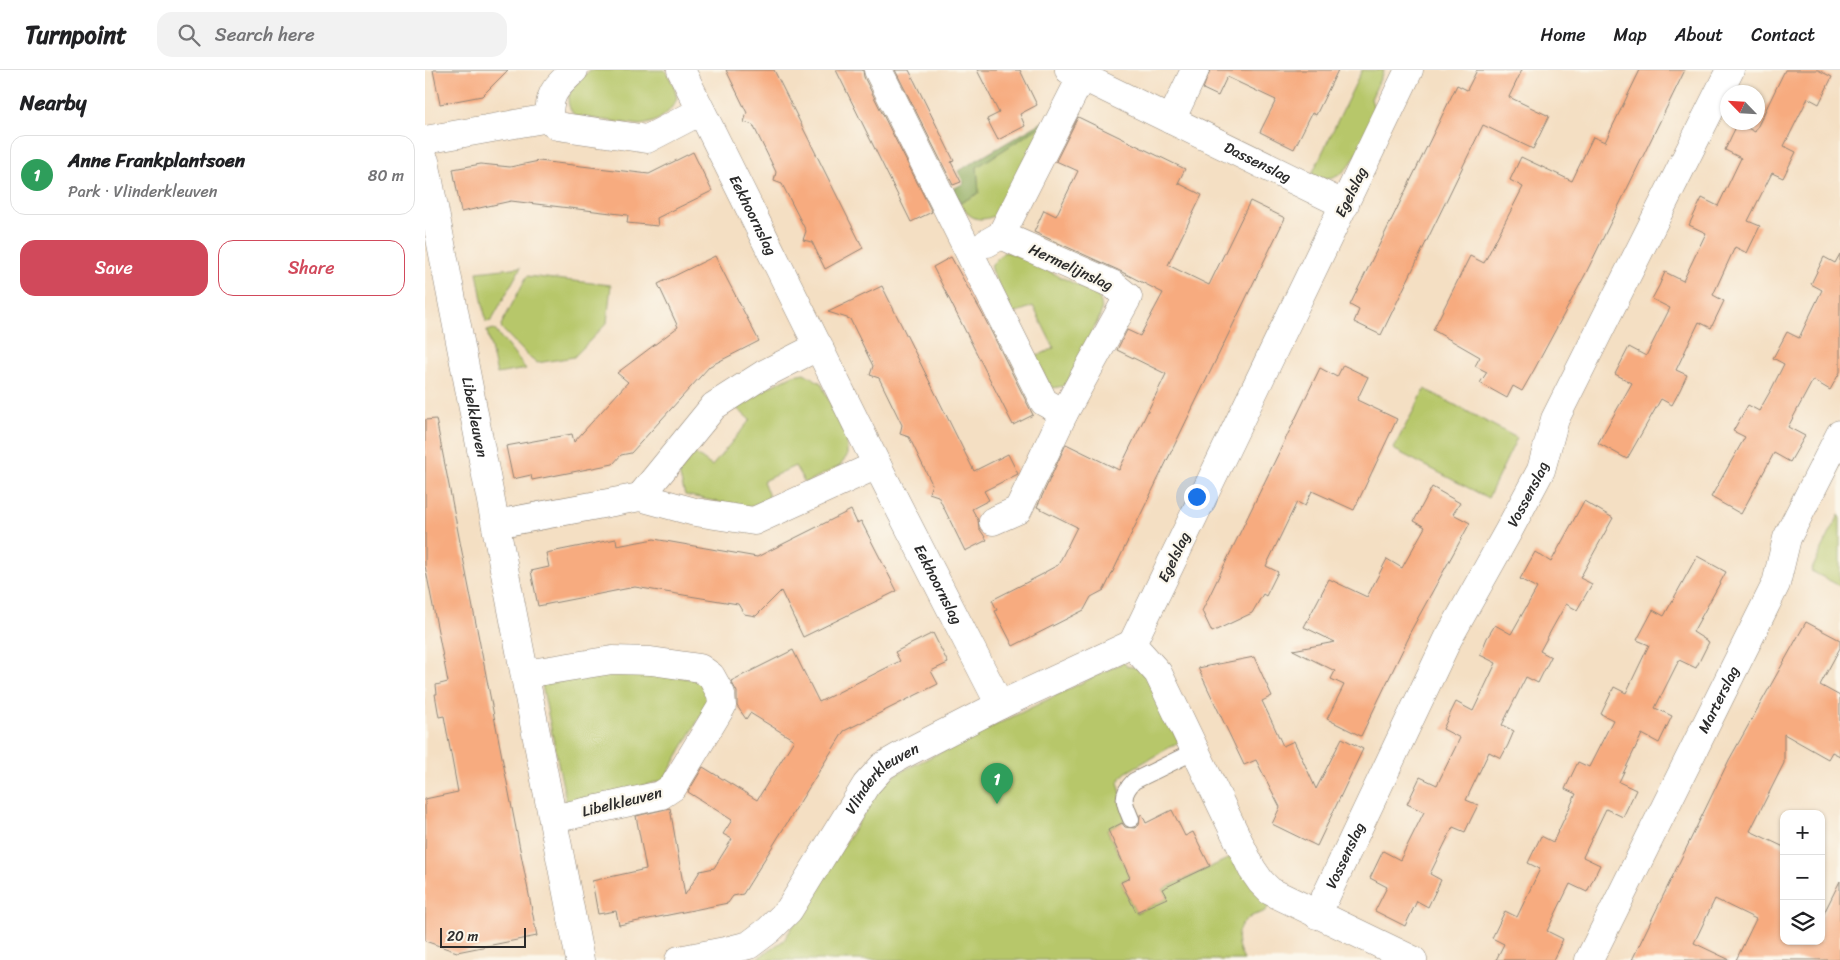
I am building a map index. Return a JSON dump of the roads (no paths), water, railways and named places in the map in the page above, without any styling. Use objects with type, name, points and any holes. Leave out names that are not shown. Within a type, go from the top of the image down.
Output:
[{"type":"street","points":[[574,70],[552,92],[549,104],[549,118],[557,126],[647,139],[701,111]]},
{"type":"street","name":"Eekhoornslag","points":[[681,70],[877,465],[1000,705]]},
{"type":"street","points":[[878,70],[1044,402],[1064,413]]},
{"type":"street","points":[[1171,120],[1195,70]]},
{"type":"street","name":"Egelslag","points":[[1132,644],[1409,70]]},
{"type":"street","name":"Vossenslag","points":[[1317,915],[1448,639],[1541,470],[1555,419],[1730,70]]},
{"type":"street","points":[[970,253],[1001,235],[1076,73]]},
{"type":"street","name":"Dassenslag","points":[[1076,73],[1345,205]]},
{"type":"street","points":[[425,140],[549,118]]},
{"type":"street","name":"Libelkleuven","points":[[425,160],[580,960]]},
{"type":"street","name":"Hermelijnslag","points":[[993,521],[1018,510],[1064,413],[1128,297],[1113,284],[1001,235]]},
{"type":"street","points":[[640,497],[714,406],[764,374],[819,346]]},
{"type":"street","name":"Marterslag","points":[[1589,960],[1776,584],[1787,538],[1840,434]]},
{"type":"street","points":[[495,524],[640,497],[695,512],[754,520],[877,465]]},
{"type":"street","points":[[1132,644],[1159,673],[1252,869],[1261,882],[1270,891],[1413,960]]},
{"type":"street","name":"Vlinderkleuven","points":[[679,960],[749,945],[769,930],[789,910],[865,785],[883,766],[1000,705],[1132,644]]},
{"type":"street","name":"Libelkleuven","points":[[525,674],[612,660],[651,661],[700,668],[711,676],[721,694],[722,706],[673,787],[661,795],[553,819]]},
{"type":"lane","points":[[1131,819],[1125,805],[1124,795],[1127,788],[1134,781],[1195,750]]},
{"type":"place","name":"Anne Frankplantsoen","points":[[997,804]]}]
